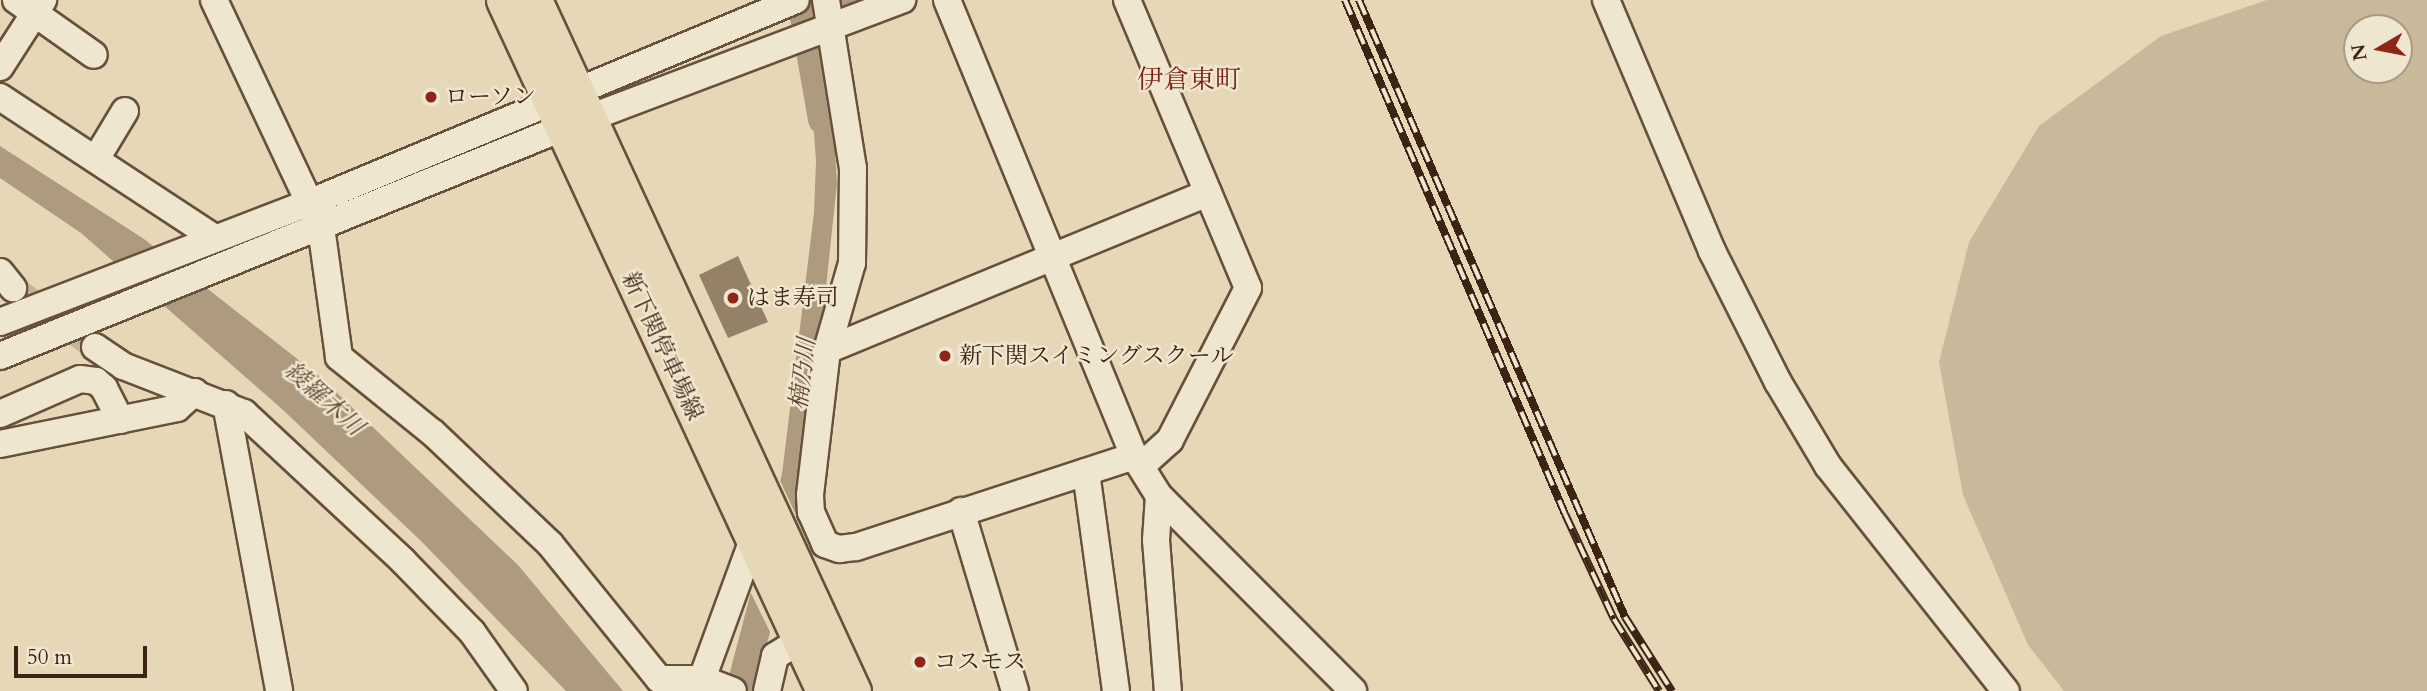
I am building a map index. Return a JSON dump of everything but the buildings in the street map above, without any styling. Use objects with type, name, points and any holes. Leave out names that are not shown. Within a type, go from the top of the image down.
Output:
[{"type":"main road","name":"新下関停車場線","points":[[503,0],[569,110],[759,486],[823,691]]},
{"type":"main road","name":"新下関停車場線","points":[[535,0],[569,110],[754,542],[853,691]]},
{"type":"street","points":[[214,0],[321,227],[338,357],[433,433],[550,544],[659,679],[715,684],[754,542]]},
{"type":"street","points":[[0,321],[214,237],[569,110],[785,43],[829,18],[902,0]]},
{"type":"street","points":[[947,0],[1138,461],[1159,496],[1353,691]]},
{"type":"street","points":[[829,18],[853,169],[852,263],[827,350],[810,495],[811,512],[825,544],[839,549],[856,547],[1086,472],[1138,461],[1170,440],[1248,288],[1127,0]]},
{"type":"street","points":[[1606,0],[1712,251],[1778,382],[1828,466],[2006,691]]},
{"type":"street","points":[[0,67],[31,4],[94,55]]},
{"type":"street","points":[[0,356],[321,227],[569,110],[781,4],[785,43]]},
{"type":"street","points":[[0,97],[214,237]]},
{"type":"street","points":[[96,159],[125,111]]},
{"type":"street","points":[[827,350],[1208,193]]},
{"type":"street","points":[[95,347],[123,366],[244,413],[403,561],[472,632],[514,691]]},
{"type":"street","points":[[0,414],[80,379],[96,381],[104,388],[120,420]]},
{"type":"street","points":[[0,444],[177,408],[195,392]]},
{"type":"street","points":[[226,404],[279,691]]},
{"type":"street","points":[[1086,472],[1116,691]]},
{"type":"street","points":[[1159,496],[1156,540],[1168,691]]},
{"type":"street","points":[[961,511],[1015,691]]},
{"type":"street","points":[[767,691],[775,656],[825,544]]},
{"type":"shaded area","points":[[2267,0],[2427,0],[2427,691],[2064,691],[2028,645],[1963,495],[1939,362],[1969,242],[2039,126],[2161,36]]},
{"type":"water","points":[[830,75],[837,183],[802,516],[754,691],[725,691],[782,474],[814,213],[816,161],[810,77]]},
{"type":"water","name":"綾羅木川","points":[[0,146],[144,239],[319,376],[518,565],[623,691],[566,691],[421,541],[282,409],[81,233],[0,178]]},
{"type":"pier","points":[[778,476],[802,528],[772,636],[750,591]]},
{"type":"waterway","name":"楠乃川","points":[[803,0],[824,119]]},
{"type":"waterway","name":"楠乃川","points":[[806,16],[852,0]]},
{"type":"tunnel","points":[[13,288],[95,347]]},
{"type":"railway","points":[[1345,0],[1565,514],[1614,619],[1659,691]]},
{"type":"railway","points":[[1359,0],[1625,617],[1672,691]]},
{"type":"place","name":"ローソン","points":[[431,97]]},
{"type":"place","name":"はま寿司","points":[[733,298]]},
{"type":"place","name":"新下関スイミングスクール","points":[[945,356]]},
{"type":"place","name":"コスモス","points":[[920,662]]},
{"type":"district","name":"伊倉東町","points":[[1189,80]]}]
